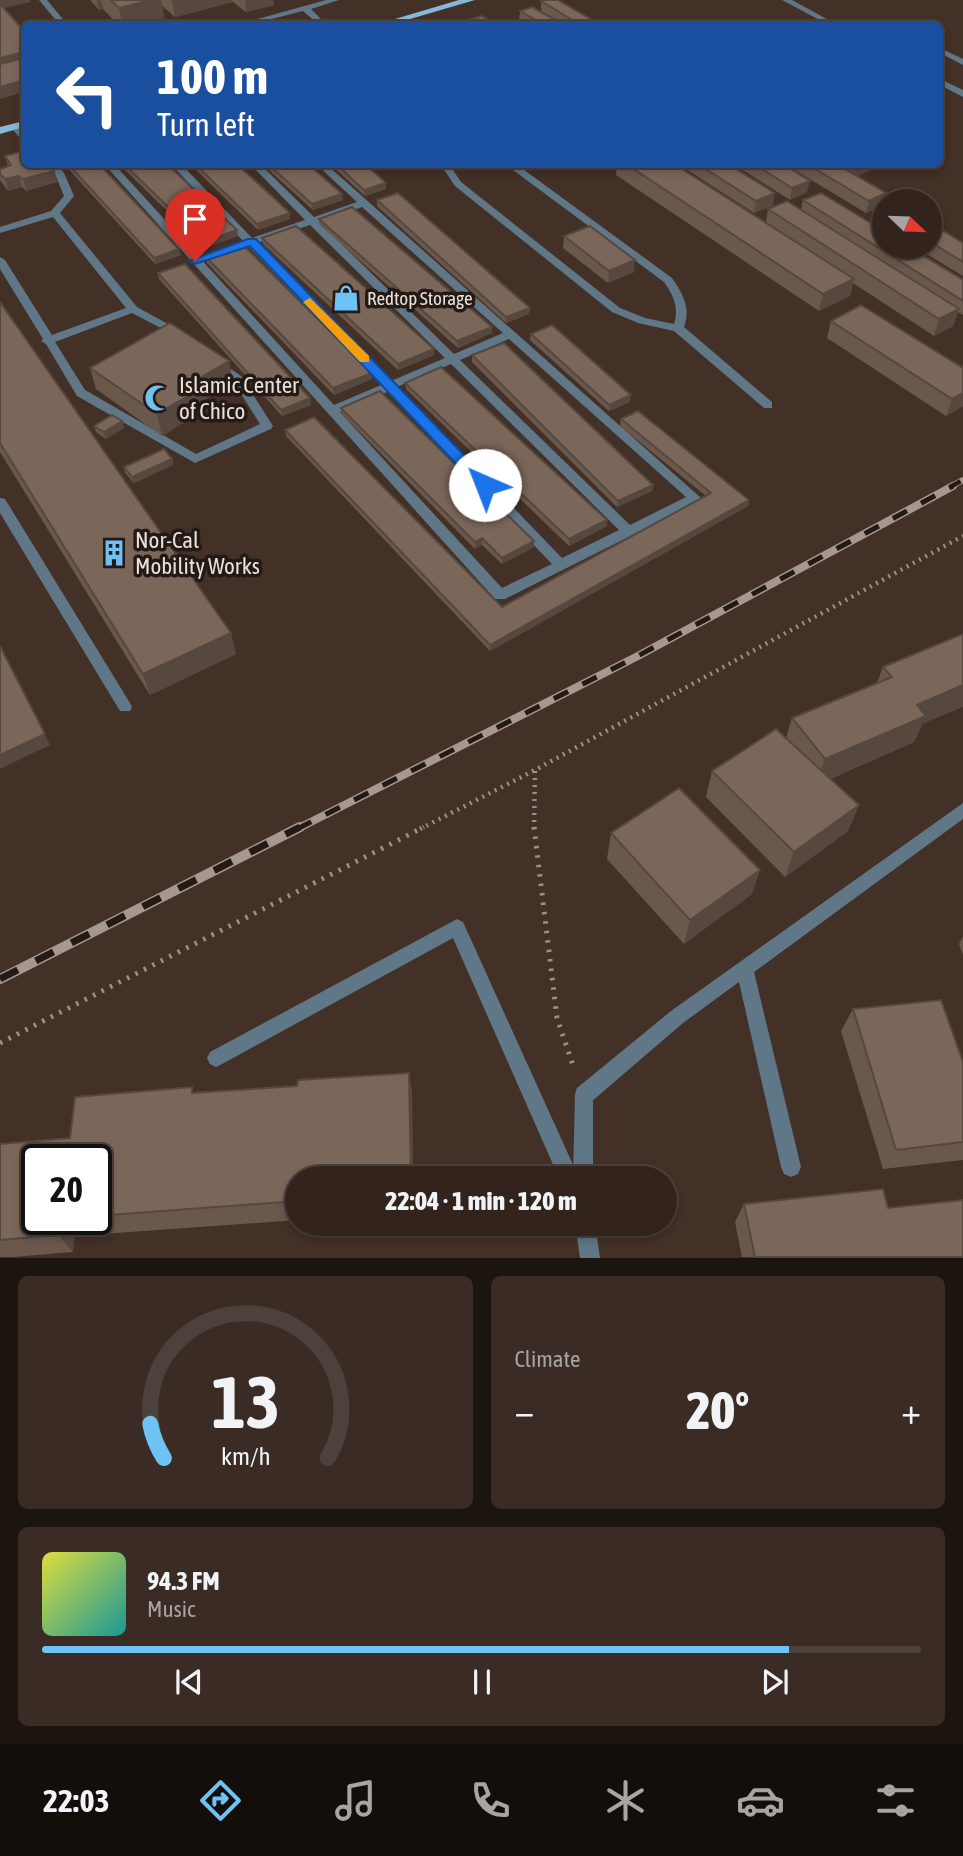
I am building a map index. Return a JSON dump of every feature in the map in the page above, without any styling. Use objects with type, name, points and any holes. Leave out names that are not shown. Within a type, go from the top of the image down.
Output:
[{"type":"main road","points":[[394,21],[470,0]]},
{"type":"main road","points":[[0,131],[20,126]]},
{"type":"street","points":[[43,0],[60,21]]},
{"type":"street","points":[[294,0],[319,21]]},
{"type":"street","points":[[255,21],[335,0]]},
{"type":"street","points":[[786,0],[826,21]]},
{"type":"street","points":[[943,52],[963,62]]},
{"type":"street","points":[[943,84],[963,94]]},
{"type":"street","points":[[0,230],[55,213],[69,197],[55,168]]},
{"type":"street","points":[[112,168],[201,259],[332,411],[500,595],[695,498],[324,168]]},
{"type":"street","points":[[182,168],[561,565]]},
{"type":"street","points":[[258,168],[628,531]]},
{"type":"street","points":[[447,168],[458,184],[616,310],[642,321],[678,328],[768,405]]},
{"type":"street","points":[[515,168],[668,279],[680,295],[684,316],[678,328]]},
{"type":"street","points":[[229,249],[363,203]]},
{"type":"street","points":[[55,213],[133,309],[172,328],[194,345]]},
{"type":"street","points":[[0,260],[81,393],[195,459],[267,426],[237,379],[205,354]]},
{"type":"street","points":[[47,341],[133,309]]},
{"type":"street","points":[[332,411],[510,334]]},
{"type":"street","points":[[0,502],[125,708]]},
{"type":"street","points":[[583,1166],[584,1095],[677,1017],[963,810]]},
{"type":"street","points":[[216,1058],[457,927],[564,1166]]},
{"type":"street","points":[[744,968],[791,1167]]},
{"type":"street","points":[[587,1236],[590,1258]]},
{"type":"path","points":[[0,1043],[535,770],[963,536]]},
{"type":"path","points":[[535,770],[533,821],[557,1018],[584,1095]]},
{"type":"building","points":[[111,0],[151,0],[119,8]]},
{"type":"building","points":[[558,0],[594,21],[574,21],[541,1]]},
{"type":"building","points":[[0,4],[21,28],[21,53],[0,58]]},
{"type":"building","points":[[532,7],[558,21],[538,21],[520,11]]},
{"type":"building","points":[[482,16],[490,21],[464,21]]},
{"type":"building","points":[[21,59],[21,81],[0,87],[0,64]]},
{"type":"building","points":[[21,152],[21,168],[52,168],[54,171],[23,179],[19,176],[5,179],[0,174],[0,169],[11,165],[5,156]]},
{"type":"building","points":[[72,168],[103,168],[179,249],[154,258]]},
{"type":"building","points":[[128,168],[171,168],[237,230],[204,242]]},
{"type":"building","points":[[199,168],[241,168],[290,213],[257,224]]},
{"type":"building","points":[[272,168],[313,168],[342,194],[312,204]]},
{"type":"building","points":[[340,168],[369,168],[386,183],[364,190]]},
{"type":"building","points":[[632,168],[680,168],[854,279],[823,294]]},
{"type":"building","points":[[704,168],[734,168],[775,193],[756,201]]},
{"type":"building","points":[[760,168],[789,168],[810,181],[792,188]]},
{"type":"building","points":[[814,168],[843,168],[879,189],[872,189],[872,200],[869,201]]},
{"type":"building","points":[[398,193],[530,308],[506,317],[377,200]]},
{"type":"building","points":[[821,193],[872,224],[872,244],[803,200]]},
{"type":"building","points":[[787,201],[872,254],[872,259],[879,259],[959,309],[939,319],[768,209]]},
{"type":"building","points":[[352,207],[492,327],[457,341],[319,219]]},
{"type":"building","points":[[296,226],[434,349],[398,364],[262,238]]},
{"type":"building","points":[[590,226],[635,260],[609,271],[564,236]]},
{"type":"building","points":[[942,230],[963,243],[963,262],[942,249]]},
{"type":"building","points":[[242,244],[372,373],[333,388],[206,257]]},
{"type":"building","points":[[896,259],[929,259],[963,280],[963,301]]},
{"type":"building","points":[[185,264],[310,398],[281,410],[158,273]]},
{"type":"building","name":"Nor-Cal Mobility Works","points":[[0,302],[231,633],[143,674],[0,443]]},
{"type":"building","points":[[861,305],[963,368],[963,393],[952,399],[831,321]]},
{"type":"building","points":[[170,323],[229,361],[186,386],[195,392],[157,414],[90,368]]},
{"type":"building","points":[[552,325],[631,395],[609,405],[531,334]]},
{"type":"building","points":[[504,343],[653,485],[618,501],[472,355]]},
{"type":"building","points":[[441,367],[607,520],[569,539],[405,383]]},
{"type":"building","points":[[380,391],[534,541],[502,558],[482,538],[475,542],[341,408]]},
{"type":"building","points":[[638,411],[749,500],[490,645],[285,430],[314,417],[502,607],[711,493],[621,419]]},
{"type":"building","points":[[112,415],[122,421],[104,432],[94,426]]},
{"type":"building","points":[[164,449],[172,459],[132,477],[124,467]]},
{"type":"building","points":[[963,634],[963,685],[917,705],[926,716],[825,759],[792,718],[892,677],[883,667]]},
{"type":"building","points":[[0,646],[45,734],[0,755]]},
{"type":"building","points":[[776,729],[859,805],[794,852],[712,771]]},
{"type":"building","points":[[679,788],[760,870],[690,920],[611,833]]},
{"type":"building","points":[[941,1000],[963,1062],[963,1142],[896,1150],[853,1009]]},
{"type":"building","points":[[409,1073],[411,1166],[285,1166],[285,1202],[112,1215],[112,1144],[21,1144],[21,1235],[58,1235],[0,1240],[0,1144],[70,1138],[75,1097],[192,1087],[192,1093],[297,1086],[298,1080]]},
{"type":"building","points":[[883,1189],[888,1208],[963,1200],[963,1257],[755,1257],[744,1204]]},
{"type":"railway","points":[[950,487],[963,480]]},
{"type":"railway","points":[[297,829],[636,657],[953,486]]},
{"type":"railway","points":[[0,979],[300,827]]},
{"type":"slow traffic","points":[[310,302],[364,359]]},
{"type":"place","name":"Redtop Storage","points":[[346,298]]},
{"type":"place","name":"Islamic Center of Chico","points":[[158,398]]},
{"type":"place","name":"Nor-Cal Mobility Works","points":[[114,553]]},
{"type":"route","points":[[195,261],[252,241],[485,485]]}]
